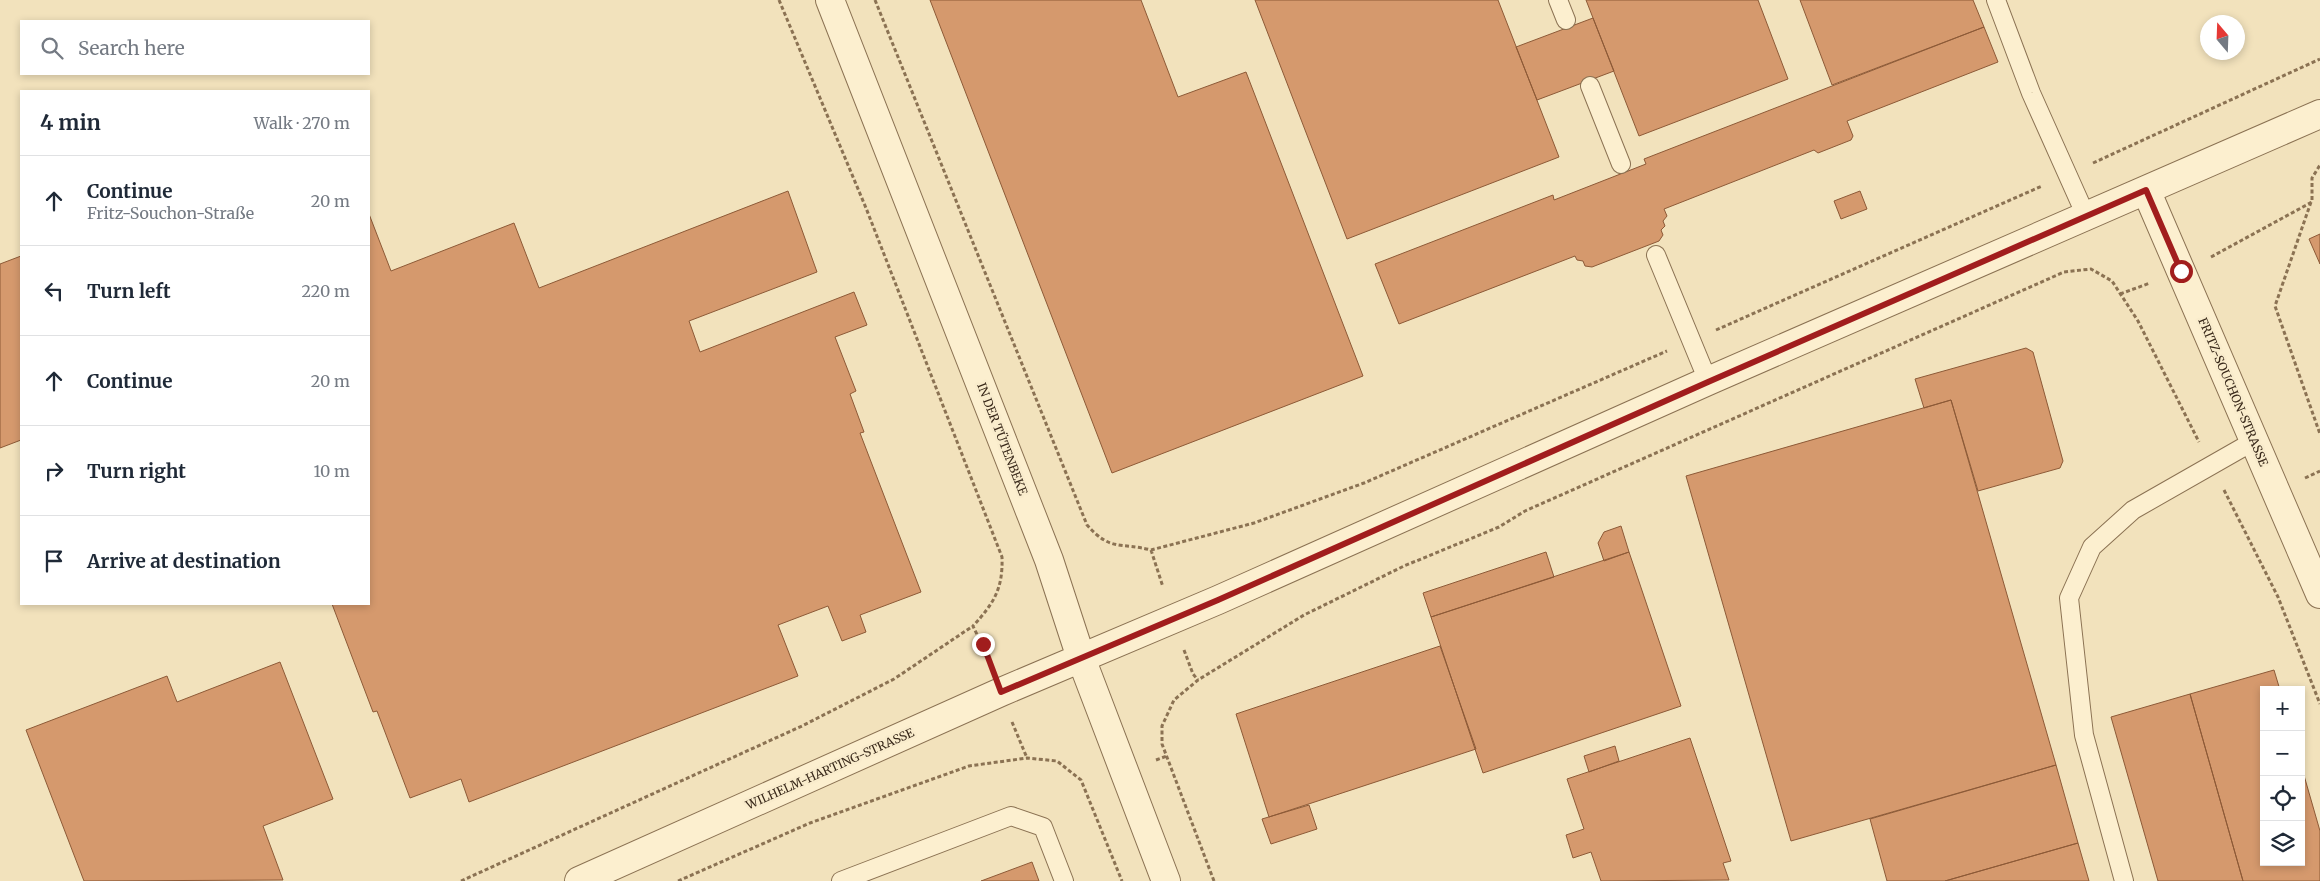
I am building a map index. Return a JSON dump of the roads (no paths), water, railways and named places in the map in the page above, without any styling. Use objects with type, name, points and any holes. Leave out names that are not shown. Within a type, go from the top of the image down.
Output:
[{"type":"street","name":"IN DER TÜTENBEKE","points":[[830,0],[1046,551],[1081,658],[1166,881]]},
{"type":"street","name":"WILHELM-HARTING-STRASSE","points":[[579,881],[1001,692],[1227,596],[1708,382],[2320,114]]},
{"type":"street","name":"FRITZ-SOUCHON-STRASSE","points":[[2146,190],[2320,594]]},
{"type":"lane","points":[[1558,0],[1566,20]]},
{"type":"lane","points":[[1996,0],[2031,93],[2086,216]]},
{"type":"lane","points":[[1590,86],[1621,164]]},
{"type":"lane","points":[[1656,255],[1708,382]]},
{"type":"lane","points":[[2124,881],[2084,735],[2069,598],[2092,547],[2133,510],[2254,441]]},
{"type":"lane","points":[[841,881],[1011,816],[1043,827],[1064,881]]}]
